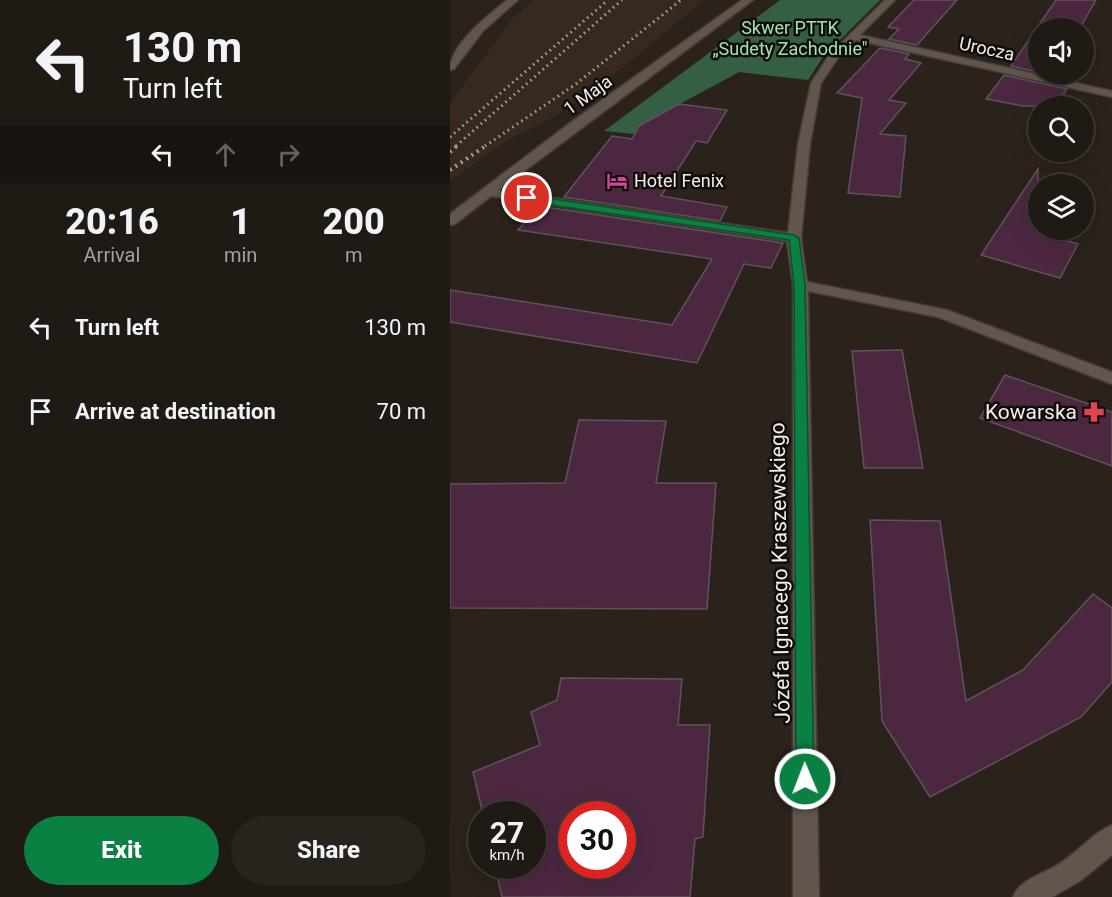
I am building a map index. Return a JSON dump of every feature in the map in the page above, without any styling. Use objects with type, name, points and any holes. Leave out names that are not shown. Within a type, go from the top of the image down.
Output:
[{"type":"street","points":[[450,66],[479,29],[513,0]]},
{"type":"street","name":"1 Maja","points":[[450,221],[748,0]]},
{"type":"street","name":"Józefa Ignacego Kraszewskiego","points":[[806,897],[800,285],[794,238],[804,144],[816,83],[834,56],[890,0]]},
{"type":"street","name":"Urocza","points":[[855,37],[1112,94]]},
{"type":"street","points":[[488,192],[794,238]]},
{"type":"street","points":[[800,285],[942,313],[1112,378]]},
{"type":"street","points":[[1026,897],[1071,872],[1112,838]]},
{"type":"shaded area","points":[[534,0],[704,0],[625,66],[555,116],[510,139],[450,181],[450,103],[512,19]]},
{"type":"green space","name":"Skwer PTTK „Sudety Zachodnie\"","points":[[780,0],[880,0],[823,57],[808,80],[739,72],[639,126],[634,134],[604,131]]},
{"type":"building","points":[[914,0],[957,0],[917,45],[889,39],[899,29],[888,27]]},
{"type":"building","points":[[1056,0],[1096,0],[1086,18],[1044,18]]},
{"type":"building","points":[[1028,41],[1028,70],[1011,66]]},
{"type":"building","points":[[880,48],[909,54],[905,59],[921,63],[889,100],[906,103],[880,134],[906,136],[900,197],[848,193],[862,98],[837,93]]},
{"type":"building","points":[[1004,75],[1028,80],[1028,84],[1044,84],[1067,89],[1062,96],[1028,96],[1028,106],[986,99]]},
{"type":"building","name":"Hotel Fenix","points":[[679,104],[727,110],[707,143],[696,141],[661,196],[727,207],[720,221],[564,197],[612,136],[632,139],[639,126]]},
{"type":"building","points":[[1028,184],[1028,240],[1063,240],[1078,244],[1060,278],[981,255]]},
{"type":"building","points":[[539,206],[783,243],[771,268],[744,264],[697,363],[450,322],[450,290],[672,325],[712,259],[518,230]]},
{"type":"building","points":[[902,350],[923,468],[864,468],[852,351]]},
{"type":"building","points":[[1005,375],[1112,412],[1112,466],[980,418]]},
{"type":"building","points":[[579,420],[666,421],[656,483],[716,483],[707,609],[450,608],[450,484],[565,483]]},
{"type":"building","points":[[870,520],[940,521],[966,701],[1023,670],[1093,594],[1112,608],[1112,682],[1081,717],[930,797],[882,721]]},
{"type":"building","points":[[561,678],[682,679],[678,725],[710,725],[703,837],[695,839],[690,897],[502,897],[498,879],[546,879],[546,801],[480,801],[473,772],[540,745],[531,712],[557,700]]},
{"type":"railway","points":[[450,137],[608,0]]},
{"type":"railway","points":[[456,146],[622,0]]},
{"type":"railway","points":[[485,146],[576,84],[681,0]]},
{"type":"railway","points":[[450,152],[458,145]]},
{"type":"railway","points":[[450,170],[487,145]]},
{"type":"place","name":"Hotel Fenix","points":[[617,181]]},
{"type":"place","name":"Kowarska","points":[[1094,412]]},
{"type":"route","points":[[527,198],[794,238],[800,285],[805,779]]}]
